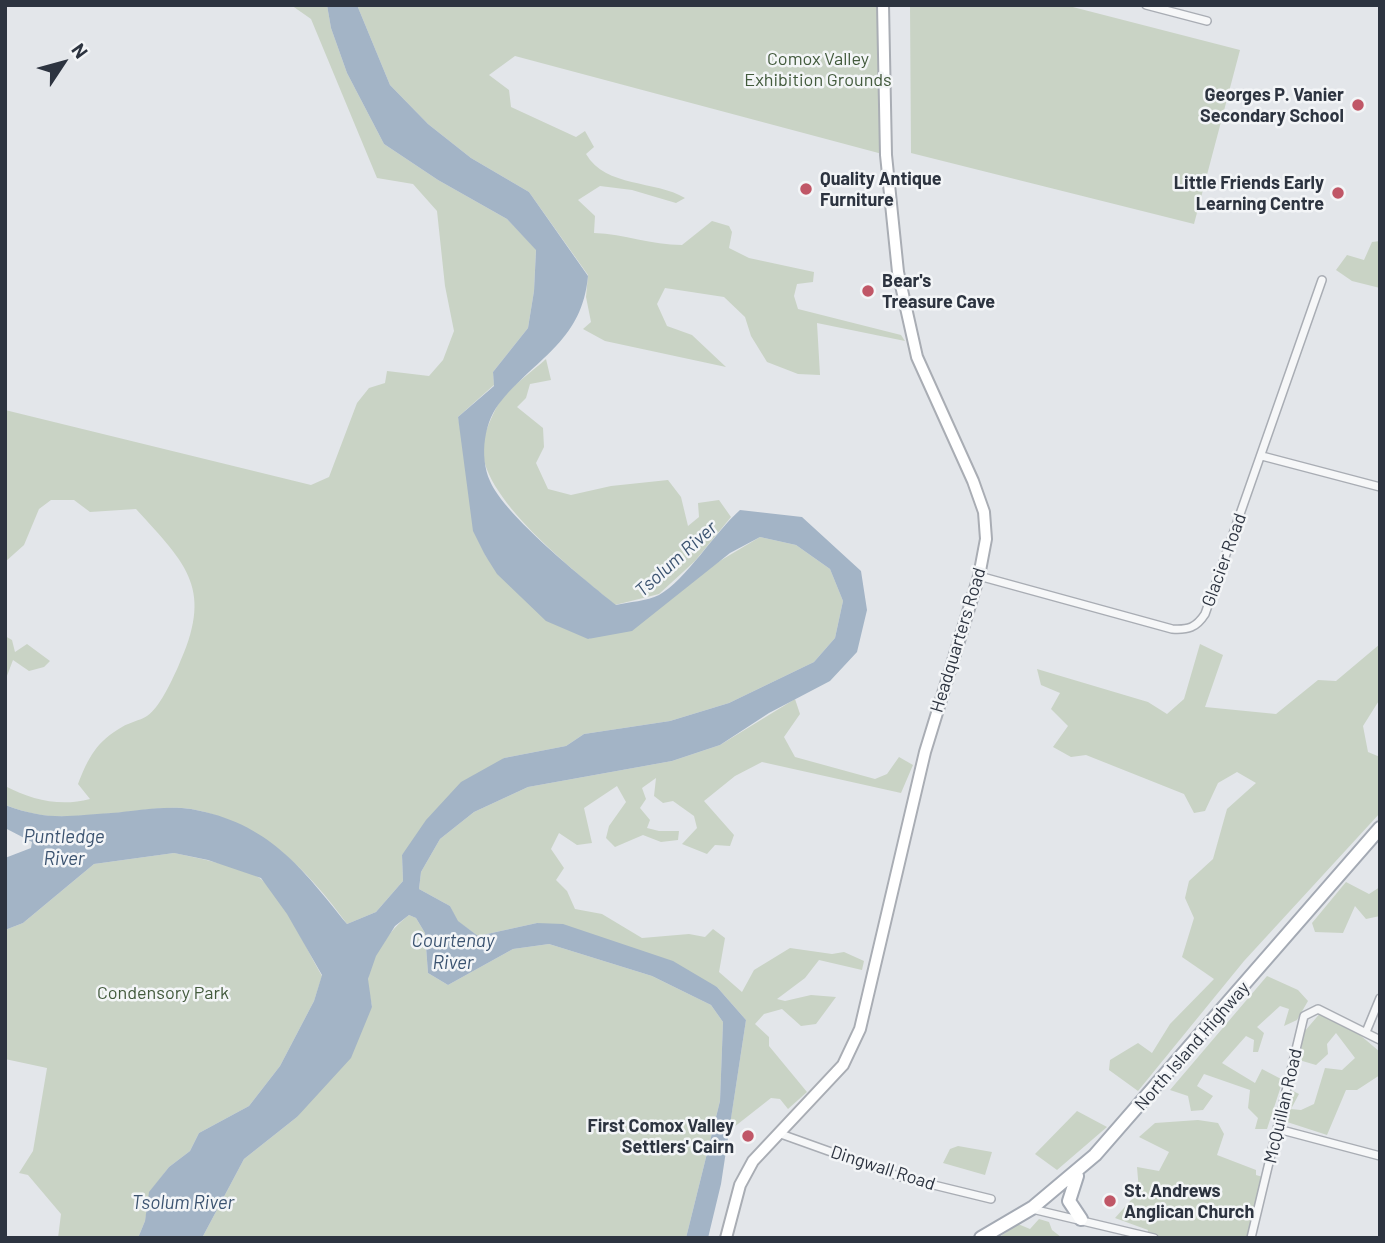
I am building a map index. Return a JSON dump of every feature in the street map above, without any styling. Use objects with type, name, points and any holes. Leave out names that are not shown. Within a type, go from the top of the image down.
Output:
[{"type":"main road","name":"Headquarters Road","points":[[726,1238],[740,1185],[753,1161],[777,1132],[843,1065],[860,1029],[925,752],[979,576],[986,539],[984,512],[973,481],[917,357],[898,272],[886,155],[883,5]]},
{"type":"main road","name":"North Island Highway","points":[[981,1238],[1032,1208],[1081,1169],[1146,1100],[1380,828]]},
{"type":"main road","points":[[1081,1169],[1071,1189],[1069,1201],[1081,1220]]},
{"type":"street","points":[[1146,5],[1207,21]]},
{"type":"street","name":"Glacier Road","points":[[979,576],[1172,629],[1186,629],[1198,625],[1205,614],[1262,456],[1322,280]]},
{"type":"street","points":[[1262,456],[1380,487]]},
{"type":"street","points":[[1380,998],[1366,1032],[1380,1040]]},
{"type":"street","name":"McQuillan Road","points":[[1251,1238],[1304,1016],[1318,1009],[1366,1032]]},
{"type":"street","points":[[1278,1129],[1380,1156]]},
{"type":"street","name":"Dingwall Road","points":[[777,1132],[901,1177],[991,1199]]},
{"type":"street","points":[[1032,1208],[1154,1238]]},
{"type":"green space","points":[[291,5],[327,5],[331,28],[347,73],[384,144],[438,180],[507,219],[536,249],[534,291],[528,328],[493,372],[494,385],[458,417],[485,555],[488,559],[589,639],[760,537],[796,545],[830,569],[843,601],[835,638],[814,662],[729,703],[670,721],[584,734],[566,746],[504,758],[402,855],[403,881],[376,912],[347,924],[316,885],[280,851],[261,837],[216,815],[173,808],[48,816],[5,805],[5,786],[46,801],[90,799],[78,784],[86,766],[94,751],[106,738],[125,725],[147,716],[161,700],[189,640],[194,617],[194,598],[182,563],[136,509],[90,512],[74,500],[51,500],[39,509],[24,545],[5,562],[5,410],[311,485],[329,477],[357,403],[369,388],[385,383],[387,371],[429,376],[443,360],[454,331],[445,286],[437,211],[413,184],[377,178],[311,19]]},
{"type":"green space","name":"Comox Valley Exhibition Grounds","points":[[357,5],[883,5],[886,155],[515,56],[489,75],[509,90],[511,107],[576,137],[585,131],[594,147],[586,154],[606,173],[685,198],[676,203],[632,190],[600,186],[578,200],[595,216],[594,233],[682,245],[712,221],[729,226],[732,232],[729,248],[749,258],[814,272],[813,282],[797,284],[794,296],[798,309],[901,335],[905,341],[817,323],[820,375],[798,374],[767,362],[751,336],[745,317],[724,297],[665,288],[657,304],[667,326],[692,335],[726,367],[605,341],[583,329],[591,322],[586,297],[588,275],[529,192],[471,158],[428,124],[390,85]]},
{"type":"green space","points":[[910,5],[1065,5],[1240,50],[1194,224],[911,153]]},
{"type":"green space","points":[[1380,241],[1380,288],[1352,281],[1336,270],[1347,255],[1364,260],[1372,242]]},
{"type":"green space","points":[[546,359],[551,380],[530,384],[526,398],[517,407],[543,428],[544,447],[536,463],[548,489],[571,495],[611,486],[668,480],[681,497],[688,526],[699,517],[698,503],[719,500],[731,517],[695,561],[659,594],[615,605],[532,532],[495,486],[485,464],[483,443],[490,422],[503,397]]},
{"type":"green space","points":[[5,636],[12,640],[15,652],[27,644],[50,661],[44,667],[29,671],[13,660],[5,681]]},
{"type":"green space","points":[[1200,644],[1223,655],[1205,707],[1276,714],[1318,680],[1336,681],[1380,644],[1380,699],[1363,726],[1368,752],[1380,757],[1380,813],[1244,961],[1138,1091],[1109,1070],[1110,1060],[1138,1043],[1152,1053],[1170,1024],[1214,979],[1182,957],[1194,918],[1185,898],[1189,881],[1213,859],[1227,809],[1256,783],[1237,772],[1218,783],[1205,811],[1194,813],[1184,794],[1086,755],[1071,757],[1053,747],[1068,726],[1051,709],[1060,693],[1041,685],[1037,669],[1148,702],[1167,714],[1184,699]]},
{"type":"green space","points":[[795,699],[800,714],[784,737],[795,757],[875,779],[887,774],[899,757],[913,765],[901,793],[762,762],[735,776],[704,801],[734,835],[730,846],[715,845],[707,854],[682,844],[697,828],[694,816],[673,801],[663,803],[654,796],[656,778],[642,788],[646,799],[640,808],[650,820],[647,828],[679,831],[678,840],[661,842],[643,835],[615,847],[606,838],[609,826],[626,802],[617,786],[584,808],[592,843],[577,845],[559,833],[551,849],[564,868],[556,880],[567,891],[575,909],[602,914],[642,938],[689,934],[705,937],[713,929],[725,938],[719,972],[742,992],[754,970],[790,948],[832,954],[844,952],[864,961],[862,970],[819,960],[805,978],[777,999],[785,1001],[811,995],[836,997],[816,1024],[801,1026],[782,1009],[764,1014],[755,1024],[769,1037],[769,1046],[807,1092],[788,1109],[780,1099],[771,1098],[729,1131],[746,1020],[717,987],[537,923],[478,936],[457,921],[450,906],[419,889],[421,872],[440,839],[474,812],[528,787],[672,761],[720,745]]},
{"type":"green space","name":"Condensory Park","points":[[174,853],[233,867],[261,879],[278,898],[322,976],[314,1001],[280,1066],[249,1106],[199,1133],[190,1151],[169,1167],[150,1192],[145,1221],[138,1238],[58,1238],[61,1214],[28,1175],[19,1173],[33,1151],[47,1068],[5,1059],[5,930],[23,923],[94,864]]},
{"type":"green space","points":[[1346,882],[1369,894],[1380,887],[1380,916],[1366,919],[1355,906],[1343,933],[1315,932],[1312,923]]},
{"type":"green space","points":[[409,915],[416,918],[425,933],[428,973],[448,985],[513,949],[549,944],[652,976],[711,1005],[723,1022],[720,1101],[686,1238],[202,1238],[244,1159],[297,1117],[372,1007],[368,983],[373,961],[389,935]]},
{"type":"green space","points":[[1267,976],[1298,990],[1308,1001],[1297,1020],[1284,1026],[1289,1009],[1280,1006],[1257,1027],[1264,1033],[1258,1052],[1253,1052],[1254,1040],[1246,1036],[1222,1063],[1255,1083],[1262,1069],[1283,1080],[1267,1129],[1255,1129],[1258,1118],[1248,1108],[1250,1090],[1204,1074],[1197,1086],[1213,1096],[1203,1110],[1191,1111],[1188,1096],[1170,1090]]},
{"type":"green space","points":[[1322,1011],[1360,1035],[1380,1052],[1380,1075],[1357,1090],[1346,1090],[1327,1135],[1284,1121],[1291,1090],[1299,1094],[1291,1109],[1301,1110],[1314,1104],[1325,1068],[1342,1070],[1355,1058],[1336,1033],[1327,1044],[1328,1054],[1316,1065],[1299,1060],[1304,1032]]},
{"type":"green space","points":[[1077,1111],[1107,1127],[1057,1170],[1035,1154]]},
{"type":"green space","points":[[1198,1120],[1218,1123],[1224,1134],[1217,1155],[1256,1170],[1256,1175],[1266,1178],[1251,1238],[1154,1238],[1147,1236],[1148,1230],[1115,1218],[1139,1191],[1137,1167],[1159,1171],[1169,1152],[1139,1137],[1155,1123]]},
{"type":"green space","points":[[958,1146],[992,1152],[985,1175],[943,1163],[950,1149]]},
{"type":"green space","points":[[1039,1219],[1049,1222],[1052,1230],[1061,1237],[998,1238],[1018,1224],[1030,1229]]},
{"type":"water","name":"Tsolum River","points":[[327,5],[357,5],[390,85],[428,124],[471,158],[529,192],[588,276],[584,298],[568,332],[502,400],[487,428],[484,450],[487,471],[498,495],[511,511],[616,605],[654,597],[669,588],[740,510],[802,517],[861,571],[867,610],[857,652],[830,681],[769,713],[720,745],[672,761],[528,787],[474,812],[440,839],[421,872],[419,889],[450,906],[458,921],[478,936],[537,923],[563,924],[673,961],[717,987],[746,1020],[721,1184],[708,1238],[686,1238],[720,1101],[723,1022],[711,1005],[652,976],[549,944],[513,949],[448,985],[428,973],[425,933],[416,918],[409,915],[395,926],[376,956],[368,979],[372,1007],[351,1058],[297,1117],[244,1159],[202,1238],[138,1238],[145,1221],[149,1192],[169,1167],[190,1151],[199,1133],[249,1106],[280,1066],[314,1001],[322,975],[287,914],[261,878],[208,860],[174,853],[94,864],[23,923],[5,930],[5,858],[31,848],[32,842],[5,828],[5,805],[58,816],[171,808],[191,809],[218,816],[242,825],[281,850],[347,924],[376,912],[403,881],[402,855],[426,820],[461,782],[504,758],[566,746],[584,734],[670,721],[729,703],[814,662],[835,638],[843,601],[830,569],[796,545],[760,537],[730,553],[632,631],[588,639],[546,621],[497,574],[473,531],[458,417],[494,386],[493,372],[528,328],[534,291],[536,250],[507,219],[438,180],[384,144],[347,73],[331,28]]},
{"type":"place","name":"Georges P. Vanier Secondary School","points":[[1358,105]]},
{"type":"place","name":"Quality Antique Furniture","points":[[806,189]]},
{"type":"place","name":"Little Friends Early Learning Centre","points":[[1338,193]]},
{"type":"place","name":"Bear's Treasure Cave","points":[[868,291]]},
{"type":"place","name":"First Comox Valley Settlers' Cairn","points":[[748,1136]]},
{"type":"place","name":"St. Andrews Anglican Church","points":[[1110,1201]]},
{"type":"water label","name":"Puntledge River","points":[[64,848]]},
{"type":"water label","name":"Courtenay River","points":[[453,952]]}]
